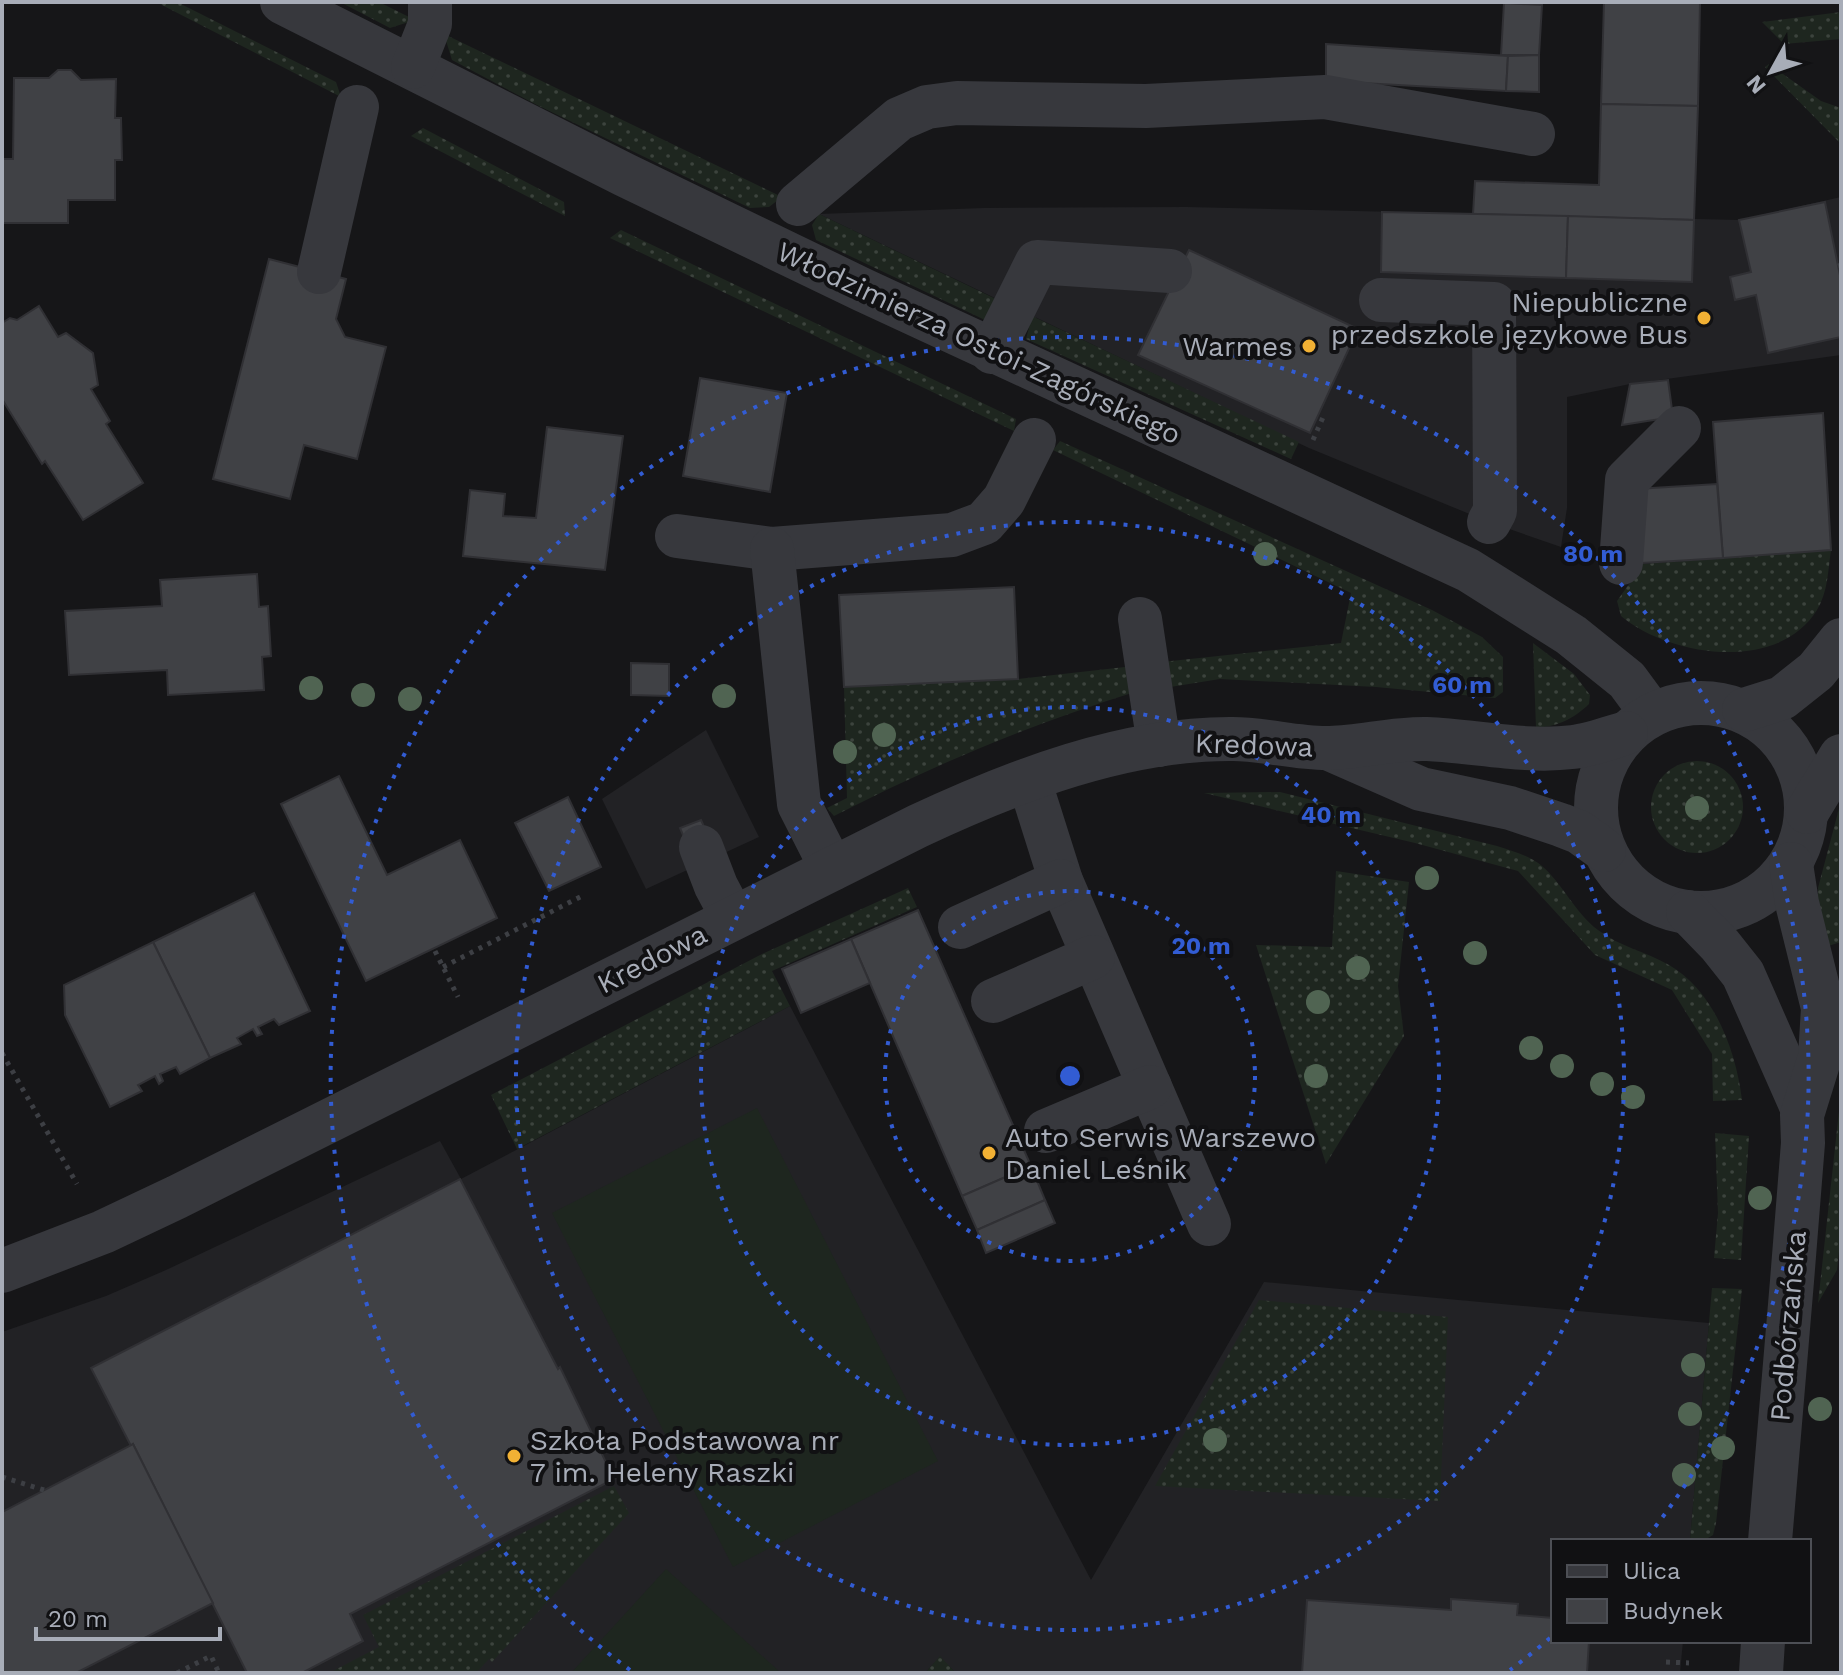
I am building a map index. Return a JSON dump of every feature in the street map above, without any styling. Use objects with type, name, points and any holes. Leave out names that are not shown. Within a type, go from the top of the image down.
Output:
[{"type":"street","name":"Włodzimierza Ostoi-Zagórskiego","points":[[282,2],[639,181],[992,352],[1468,570],[1571,635],[1627,680],[1639,724]]},
{"type":"street","points":[[413,67],[430,24],[430,2]]},
{"type":"street","points":[[798,204],[899,119],[927,107],[957,103],[1146,106],[1325,97],[1533,134]]},
{"type":"street","points":[[319,272],[357,107]]},
{"type":"street","points":[[992,352],[1037,262],[1170,271]]},
{"type":"street","points":[[1381,300],[1494,304],[1495,511],[1489,522]]},
{"type":"street","points":[[1621,563],[1627,480],[1679,428]]},
{"type":"street","points":[[677,536],[772,549],[952,535],[984,523],[1004,500],[1034,440]]},
{"type":"street","points":[[772,549],[799,804],[832,869]]},
{"type":"street","points":[[1140,619],[1159,745]]},
{"type":"street","points":[[1744,710],[1782,698],[1816,671],[1841,640]]},
{"type":"street","points":[[1713,702],[1744,710],[1770,727],[1792,751],[1804,781],[1807,812],[1801,842],[1791,864],[1765,893],[1736,908],[1705,914],[1673,911],[1645,898],[1621,877],[1604,850],[1596,820],[1597,788],[1610,755],[1639,724],[1682,703],[1713,702]]},
{"type":"street","name":"Kredowa","points":[[2,1271],[103,1232],[942,815],[1029,780],[1102,757],[1159,745],[1232,739],[1328,748],[1425,739],[1573,747],[1639,724]]},
{"type":"street","name":"Kredowa","points":[[1328,748],[1421,789],[1510,808],[1561,825],[1579,832],[1604,850]]},
{"type":"street","points":[[1807,812],[1841,756]]},
{"type":"street","points":[[1029,780],[1061,881],[1209,1224]]},
{"type":"street","points":[[701,847],[733,918]]},
{"type":"street","name":"Podbórzańska","points":[[1770,1539],[1803,1110],[1820,1057],[1823,1008],[1797,903],[1791,864]]},
{"type":"street","points":[[960,927],[1061,881]]},
{"type":"street","name":"Podbórzańska","points":[[1688,912],[1743,974],[1803,1110]]},
{"type":"street","points":[[993,1001],[1093,957]]},
{"type":"street","points":[[1046,1131],[1150,1087]]},
{"type":"street","points":[[1761,1673],[1763,1643]]},
{"type":"path","points":[[443,967],[584,895]]},
{"type":"path","points":[[435,951],[461,1002]]},
{"type":"path","points":[[2,1053],[103,1232]]},
{"type":"path","points":[[2,1477],[44,1490]]},
{"type":"path","points":[[177,1673],[211,1656],[219,1673]]},
{"type":"path","points":[[1666,1662],[1689,1663]]},
{"type":"shaded area","points":[[156,2],[177,2],[336,82],[341,97]]},
{"type":"shaded area","points":[[340,2],[379,2],[415,20],[390,28]]},
{"type":"shaded area","points":[[1841,12],[1841,39],[1784,44],[1762,22]]},
{"type":"shaded area","points":[[444,34],[782,197],[769,207],[750,208],[537,105],[452,60]]},
{"type":"shaded area","points":[[1769,64],[1821,101],[1841,108],[1841,144],[1765,67]]},
{"type":"shaded area","points":[[423,128],[564,202],[565,216],[411,136]]},
{"type":"shaded area","points":[[1841,197],[1841,355],[1630,384],[1567,397],[1567,508],[1561,547],[1489,522],[1309,448],[819,214],[984,208],[1187,207],[1739,220]]},
{"type":"shaded area","points":[[819,214],[996,299],[985,320],[816,240],[812,225]]},
{"type":"shaded area","points":[[621,230],[1016,419],[1014,431],[610,238]]},
{"type":"shaded area","points":[[1032,316],[1299,442],[1291,459],[1026,339]]},
{"type":"shaded area","points":[[1060,441],[1432,610],[1482,637],[1503,657],[1503,692],[1495,698],[1376,687],[1220,679],[1164,688],[1162,662],[1341,643],[1351,593],[1053,450]]},
{"type":"shaded area","points":[[1831,550],[1825,588],[1817,610],[1799,630],[1777,643],[1751,650],[1723,652],[1694,649],[1642,630],[1621,616],[1617,601],[1643,564]]},
{"type":"shaded area","points":[[1533,643],[1574,674],[1590,695],[1589,704],[1571,718],[1536,728]]},
{"type":"shaded area","points":[[1134,666],[1135,692],[982,747],[834,816],[827,808],[847,798],[844,687],[1018,679]]},
{"type":"shaded area","points":[[706,730],[759,837],[646,889],[602,799]]},
{"type":"shaded area","points":[[1697,761],[1714,765],[1729,775],[1739,790],[1743,807],[1739,824],[1729,839],[1714,849],[1697,853],[1680,849],[1665,839],[1655,824],[1651,807],[1655,790],[1665,775],[1680,765]]},
{"type":"shaded area","points":[[1280,792],[1497,846],[1537,862],[1598,930],[1669,965],[1699,990],[1728,1042],[1742,1100],[1713,1101],[1712,1054],[1672,990],[1595,955],[1518,871],[1204,793]]},
{"type":"shaded area","points":[[1841,801],[1841,942],[1828,946],[1818,903],[1818,888]]},
{"type":"shaded area","points":[[1336,871],[1409,882],[1398,986],[1404,1036],[1326,1164],[1256,945],[1332,947]]},
{"type":"shaded area","points":[[908,888],[917,907],[772,971],[790,1006],[517,1149],[491,1095],[762,954]]},
{"type":"shaded area","name":"Szkoła Podstawowa nr 7 im. Heleny Raszki","points":[[790,1006],[1091,1580],[1264,1282],[1709,1323],[1690,1539],[1551,1539],[1551,1643],[1683,1643],[1680,1673],[956,1673],[940,1657],[925,1673],[2,1673],[2,1332],[106,1296],[166,1270],[440,1141],[461,1179]]},
{"type":"shaded area","points":[[1841,1073],[1841,1233],[1837,1270],[1818,1303],[1840,1102]]},
{"type":"shaded area","points":[[757,1108],[938,1461],[733,1567],[552,1213]]},
{"type":"shaded area","points":[[1715,1133],[1749,1136],[1741,1260],[1714,1258],[1718,1213]]},
{"type":"shaded area","points":[[1712,1288],[1742,1289],[1716,1523],[1713,1535],[1706,1539],[1690,1539]]},
{"type":"shaded area","points":[[1259,1300],[1448,1317],[1440,1501],[1155,1486]]},
{"type":"shaded area","points":[[614,1486],[629,1513],[492,1662],[489,1659],[476,1673],[329,1673],[379,1647],[363,1615]]},
{"type":"shaded area","points":[[666,1569],[781,1673],[571,1673]]},
{"type":"shaded area","points":[[940,1656],[956,1673],[925,1673]]},
{"type":"building","points":[[1604,2],[1700,2],[1698,106],[1601,104]]},
{"type":"building","points":[[1504,3],[1542,5],[1539,55],[1501,55]]},
{"type":"building","points":[[1326,44],[1508,56],[1506,91],[1326,81]]},
{"type":"building","points":[[1539,55],[1539,92],[1506,91],[1508,56]]},
{"type":"building","points":[[58,70],[71,70],[81,80],[116,79],[115,118],[121,118],[122,160],[115,160],[115,200],[68,200],[68,223],[2,223],[2,159],[13,159],[14,78],[49,78]]},
{"type":"building","points":[[1601,104],[1698,106],[1694,220],[1473,214],[1475,181],[1599,185]]},
{"type":"building","points":[[1825,202],[1841,280],[1841,337],[1768,353],[1756,295],[1735,300],[1730,277],[1751,272],[1739,220]]},
{"type":"building","points":[[1382,212],[1568,216],[1566,278],[1381,272]]},
{"type":"building","points":[[1568,216],[1694,220],[1692,282],[1566,278]]},
{"type":"building","points":[[1189,250],[1358,329],[1310,433],[1138,355]]},
{"type":"building","points":[[269,259],[346,279],[336,319],[345,337],[386,347],[357,459],[304,445],[290,499],[213,479]]},
{"type":"building","points":[[39,306],[58,337],[66,333],[93,353],[98,385],[91,389],[110,421],[106,424],[143,483],[83,520],[45,461],[42,464],[2,399],[2,323],[10,318],[17,320]]},
{"type":"building","points":[[700,378],[787,393],[770,492],[683,476]]},
{"type":"building","points":[[1668,380],[1673,417],[1622,425],[1630,384]]},
{"type":"building","points":[[1823,413],[1831,550],[1723,558],[1713,422]]},
{"type":"building","points":[[547,427],[623,436],[605,570],[463,556],[470,490],[505,494],[503,516],[536,518]]},
{"type":"building","points":[[1717,484],[1723,558],[1642,563],[1636,489]]},
{"type":"building","points":[[257,574],[259,607],[268,606],[271,656],[262,657],[264,690],[168,695],[167,670],[69,675],[65,611],[162,606],[160,580]]},
{"type":"building","points":[[1014,587],[1018,679],[844,687],[839,595]]},
{"type":"building","points":[[631,663],[669,664],[669,696],[631,695]]},
{"type":"building","points":[[339,776],[387,875],[460,840],[497,918],[366,981],[281,804]]},
{"type":"building","points":[[568,797],[601,867],[549,891],[515,823]]},
{"type":"building","points":[[701,820],[710,840],[689,849],[680,828]]},
{"type":"building","points":[[254,893],[310,1011],[279,1025],[274,1019],[258,1027],[262,1034],[257,1036],[253,1029],[237,1038],[241,1044],[210,1058],[153,942]]},
{"type":"building","points":[[918,910],[1031,1166],[962,1196],[851,939]]},
{"type":"building","points":[[851,939],[870,983],[801,1013],[782,969]]},
{"type":"building","points":[[153,942],[210,1058],[180,1074],[176,1067],[160,1074],[163,1081],[159,1084],[155,1076],[138,1085],[142,1091],[110,1107],[65,1015],[64,985]]},
{"type":"building","points":[[1031,1166],[1045,1200],[977,1230],[962,1196]]},
{"type":"building","points":[[460,1179],[558,1369],[560,1367],[614,1479],[350,1614],[363,1641],[302,1673],[247,1673],[133,1444],[131,1446],[91,1368]]},
{"type":"building","points":[[1045,1200],[1055,1223],[986,1253],[977,1230]]},
{"type":"building","points":[[133,1444],[213,1603],[76,1673],[2,1673],[2,1512]]},
{"type":"building","points":[[1451,1599],[1518,1604],[1517,1615],[1551,1618],[1551,1643],[1589,1643],[1587,1673],[1302,1673],[1307,1600],[1451,1610]]},
{"type":"place","name":"Niepubliczne przedszkole językowe Bus","points":[[1704,318]]},
{"type":"place","name":"Warmes","points":[[1309,346]]},
{"type":"place","name":"Auto Serwis Warszewo Daniel Leśnik","points":[[989,1153]]},
{"type":"place","name":"Szkoła Podstawowa nr 7 im. Heleny Raszki","points":[[514,1456]]}]
